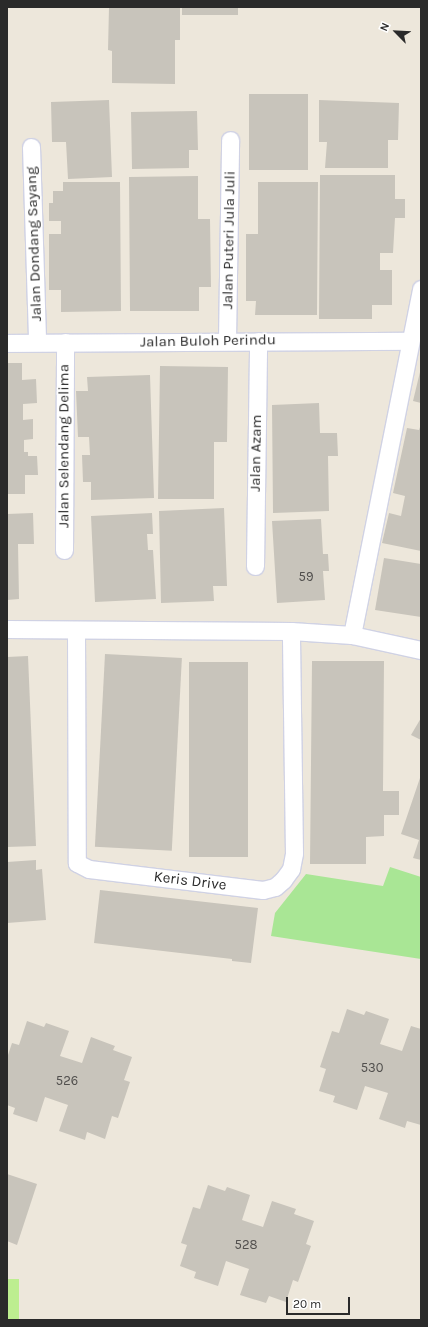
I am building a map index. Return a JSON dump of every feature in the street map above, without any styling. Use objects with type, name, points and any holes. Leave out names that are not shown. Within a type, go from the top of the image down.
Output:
[{"type":"street","name":"Jalan Puteri Jula Juli","points":[[227,340],[230,140]]},
{"type":"street","name":"Jalan Dondang Sayang","points":[[31,147],[38,342]]},
{"type":"street","points":[[352,635],[409,341],[421,289]]},
{"type":"street","name":"Jalan Buloh Perindu","points":[[7,343],[227,340],[409,341]]},
{"type":"street","name":"Jalan Azam","points":[[255,566],[258,340]]},
{"type":"street","name":"Jalan Selendang Delima","points":[[64,550],[66,342]]},
{"type":"street","points":[[7,629],[76,631],[291,632],[352,635],[421,650]]},
{"type":"street","name":"Keris Drive","points":[[76,631],[77,863],[89,869],[262,890],[275,887],[283,880],[291,869],[294,853],[291,632]]},
{"type":"green space","points":[[390,867],[421,877],[421,959],[271,936],[275,913],[306,874],[383,886]]},
{"type":"green space","points":[[7,1279],[19,1279],[19,1320],[7,1320]]},
{"type":"building","points":[[109,7],[180,7],[180,40],[175,40],[175,84],[112,83],[112,51],[108,50]]},
{"type":"building","points":[[182,7],[238,7],[238,15],[182,15]]},
{"type":"building","points":[[249,94],[308,94],[308,170],[249,170]]},
{"type":"building","points":[[109,100],[112,177],[68,179],[66,142],[52,142],[51,102]]},
{"type":"building","points":[[319,100],[399,103],[398,140],[388,140],[388,168],[325,168],[327,142],[319,142]]},
{"type":"building","points":[[197,111],[198,150],[189,150],[189,168],[132,169],[131,112]]},
{"type":"building","points":[[320,175],[395,175],[395,199],[405,199],[405,218],[395,218],[393,253],[380,253],[380,270],[392,270],[392,305],[372,305],[372,319],[319,319]]},
{"type":"building","points":[[198,176],[198,219],[210,219],[211,287],[199,287],[199,311],[130,311],[129,177]]},
{"type":"building","points":[[63,182],[120,182],[121,311],[61,312],[61,290],[49,290],[49,234],[61,234],[61,221],[49,221],[49,203],[53,203],[53,191],[63,191]]},
{"type":"building","points":[[258,182],[318,182],[317,315],[255,315],[256,301],[246,301],[246,234],[258,234]]},
{"type":"building","points":[[7,363],[22,363],[22,380],[36,379],[37,403],[23,404],[23,420],[33,419],[33,439],[24,440],[24,452],[28,452],[28,456],[37,456],[38,475],[25,475],[25,494],[7,494]]},
{"type":"building","points":[[160,366],[228,367],[227,442],[214,442],[214,499],[158,499]]},
{"type":"building","points":[[421,372],[421,403],[413,401]]},
{"type":"building","points":[[150,375],[154,498],[91,500],[91,482],[83,482],[82,455],[90,455],[89,437],[78,437],[76,391],[88,391],[87,377]]},
{"type":"building","points":[[319,403],[320,433],[337,433],[338,456],[328,456],[329,511],[273,513],[272,405]]},
{"type":"building","points":[[421,424],[421,551],[382,543],[389,513],[401,516],[405,496],[393,493],[407,428],[419,430]]},
{"type":"building","points":[[224,508],[227,586],[213,586],[214,601],[161,603],[159,511]]},
{"type":"building","points":[[33,513],[34,544],[18,544],[19,599],[7,600],[7,514]]},
{"type":"building","points":[[152,513],[153,534],[147,534],[148,550],[153,550],[156,599],[95,602],[91,516]]},
{"type":"building","points":[[321,519],[323,554],[328,554],[329,571],[323,571],[325,600],[277,603],[272,521]]},
{"type":"building","points":[[384,558],[421,564],[421,617],[375,610]]},
{"type":"building","points":[[105,654],[182,658],[172,851],[95,847]]},
{"type":"building","points":[[28,656],[36,846],[7,847],[7,657]]},
{"type":"building","points":[[312,661],[384,661],[383,791],[399,791],[399,815],[384,815],[384,836],[366,837],[366,864],[310,864]]},
{"type":"building","points":[[189,662],[248,662],[248,857],[189,857]]},
{"type":"building","points":[[421,718],[421,740],[411,735]]},
{"type":"building","points":[[421,775],[421,860],[413,858],[419,840],[401,834]]},
{"type":"building","points":[[36,860],[36,870],[42,869],[46,920],[7,923],[7,862]]},
{"type":"building","points":[[100,890],[258,908],[251,963],[232,961],[232,959],[94,943]]},
{"type":"building","points":[[347,1009],[364,1015],[366,1011],[389,1019],[380,1044],[402,1051],[411,1026],[421,1029],[421,1125],[407,1121],[405,1128],[379,1119],[388,1093],[365,1086],[357,1110],[333,1102],[335,1096],[319,1091],[326,1069],[320,1067],[332,1031],[339,1033]]},
{"type":"building","points":[[27,1021],[44,1027],[46,1023],[69,1031],[60,1056],[82,1063],[91,1037],[115,1046],[113,1050],[132,1057],[124,1080],[130,1082],[118,1118],[112,1116],[105,1139],[87,1132],[85,1140],[59,1131],[68,1105],[45,1097],[37,1122],[13,1114],[15,1108],[7,1105],[7,1058],[12,1043],[19,1045]]},
{"type":"building","points":[[7,1174],[37,1184],[17,1245],[7,1241]]},
{"type":"building","points":[[208,1185],[225,1191],[227,1187],[250,1195],[242,1220],[263,1227],[272,1201],[296,1209],[294,1214],[314,1221],[306,1244],[311,1246],[298,1282],[293,1280],[286,1302],[269,1296],[266,1303],[240,1295],[249,1269],[226,1261],[218,1286],[194,1278],[196,1272],[180,1266],[187,1245],[181,1243],[193,1207],[200,1209]]}]
